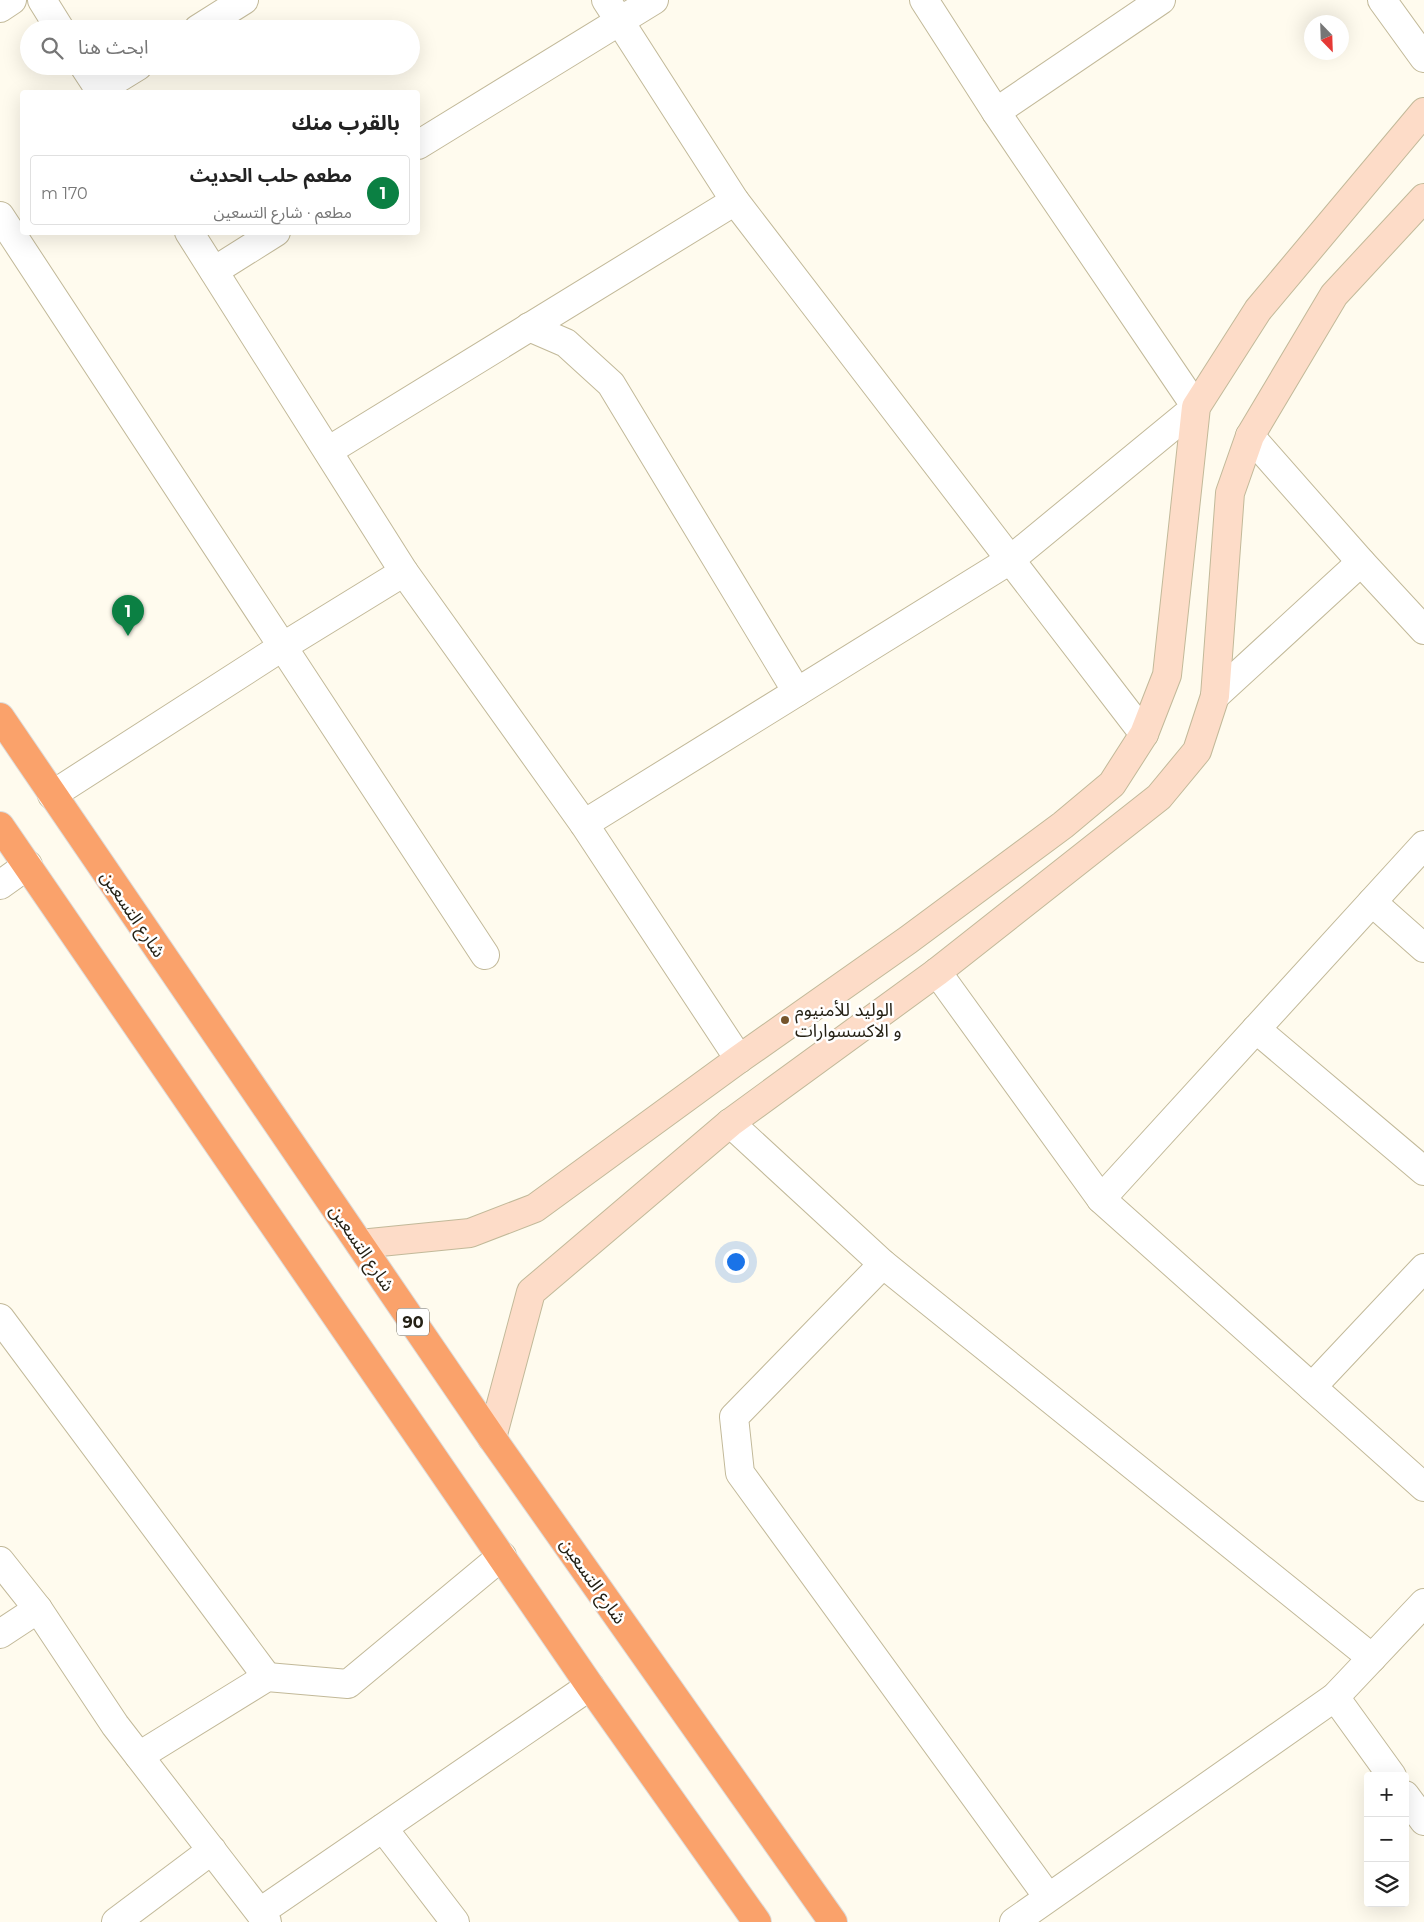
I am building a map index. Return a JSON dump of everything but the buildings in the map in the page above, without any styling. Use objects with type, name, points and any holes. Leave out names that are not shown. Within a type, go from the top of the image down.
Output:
[{"type":"highway","name":"شارع التسعين","points":[[0,717],[492,1438],[833,1922]]},
{"type":"highway","points":[[0,826],[590,1686],[756,1922]]},
{"type":"main road","points":[[360,1244],[470,1233],[535,1208],[739,1059],[908,940],[1063,825],[1112,784],[1144,734],[1167,675],[1196,407],[1258,310],[1424,112]]},
{"type":"main road","points":[[492,1438],[531,1292],[730,1123],[937,972],[1159,797],[1197,751],[1215,696],[1230,494],[1250,436],[1334,294],[1424,198]]},
{"type":"street","points":[[0,8],[12,0]]},
{"type":"street","points":[[42,0],[54,20]]},
{"type":"street","points":[[212,20],[244,0]]},
{"type":"street","points":[[420,144],[613,10],[654,0]]},
{"type":"street","points":[[584,824],[1010,560],[1196,407],[996,112],[924,0]]},
{"type":"street","points":[[996,112],[1161,0]]},
{"type":"street","points":[[1382,0],[1424,58]]},
{"type":"street","points":[[613,10],[735,201],[1144,734]]},
{"type":"street","points":[[90,75],[99,90]]},
{"type":"street","points":[[102,90],[124,75]]},
{"type":"street","points":[[328,451],[735,201]]},
{"type":"street","points":[[0,216],[485,955]]},
{"type":"street","points":[[191,235],[404,572],[584,824],[739,1059]]},
{"type":"street","points":[[214,271],[271,235]]},
{"type":"street","points":[[530,327],[566,343],[611,384],[797,692]]},
{"type":"street","points":[[1250,436],[1424,630]]},
{"type":"street","points":[[1215,696],[1361,562]]},
{"type":"street","points":[[52,795],[282,647],[404,572]]},
{"type":"street","points":[[1101,1199],[1424,845]]},
{"type":"street","points":[[0,885],[28,865]]},
{"type":"street","points":[[1372,902],[1424,948]]},
{"type":"street","points":[[937,972],[1101,1199],[1424,1487]]},
{"type":"street","points":[[1256,1029],[1424,1171]]},
{"type":"street","points":[[730,1123],[883,1264],[1372,1658]]},
{"type":"street","points":[[883,1264],[734,1416],[740,1473],[1048,1897]]},
{"type":"street","points":[[1312,1387],[1424,1268]]},
{"type":"street","points":[[0,1318],[267,1677]]},
{"type":"street","points":[[139,1756],[267,1677],[348,1684],[502,1556]]},
{"type":"street","points":[[0,1561],[38,1609],[115,1725],[263,1917],[383,1828],[590,1686]]},
{"type":"street","points":[[1014,1922],[1335,1697],[1424,1603]]},
{"type":"street","points":[[0,1634],[38,1609]]},
{"type":"street","points":[[1335,1697],[1389,1772]]},
{"type":"street","points":[[1409,1800],[1424,1821]]},
{"type":"street","points":[[383,1828],[455,1922]]},
{"type":"street","points":[[116,1922],[212,1850]]},
{"type":"place","name":"مطعم حلب الحديث","points":[[128,636]]},
{"type":"place","name":"الوليد للأمنيوم و الاكسسوارات","points":[[785,1020]]}]
